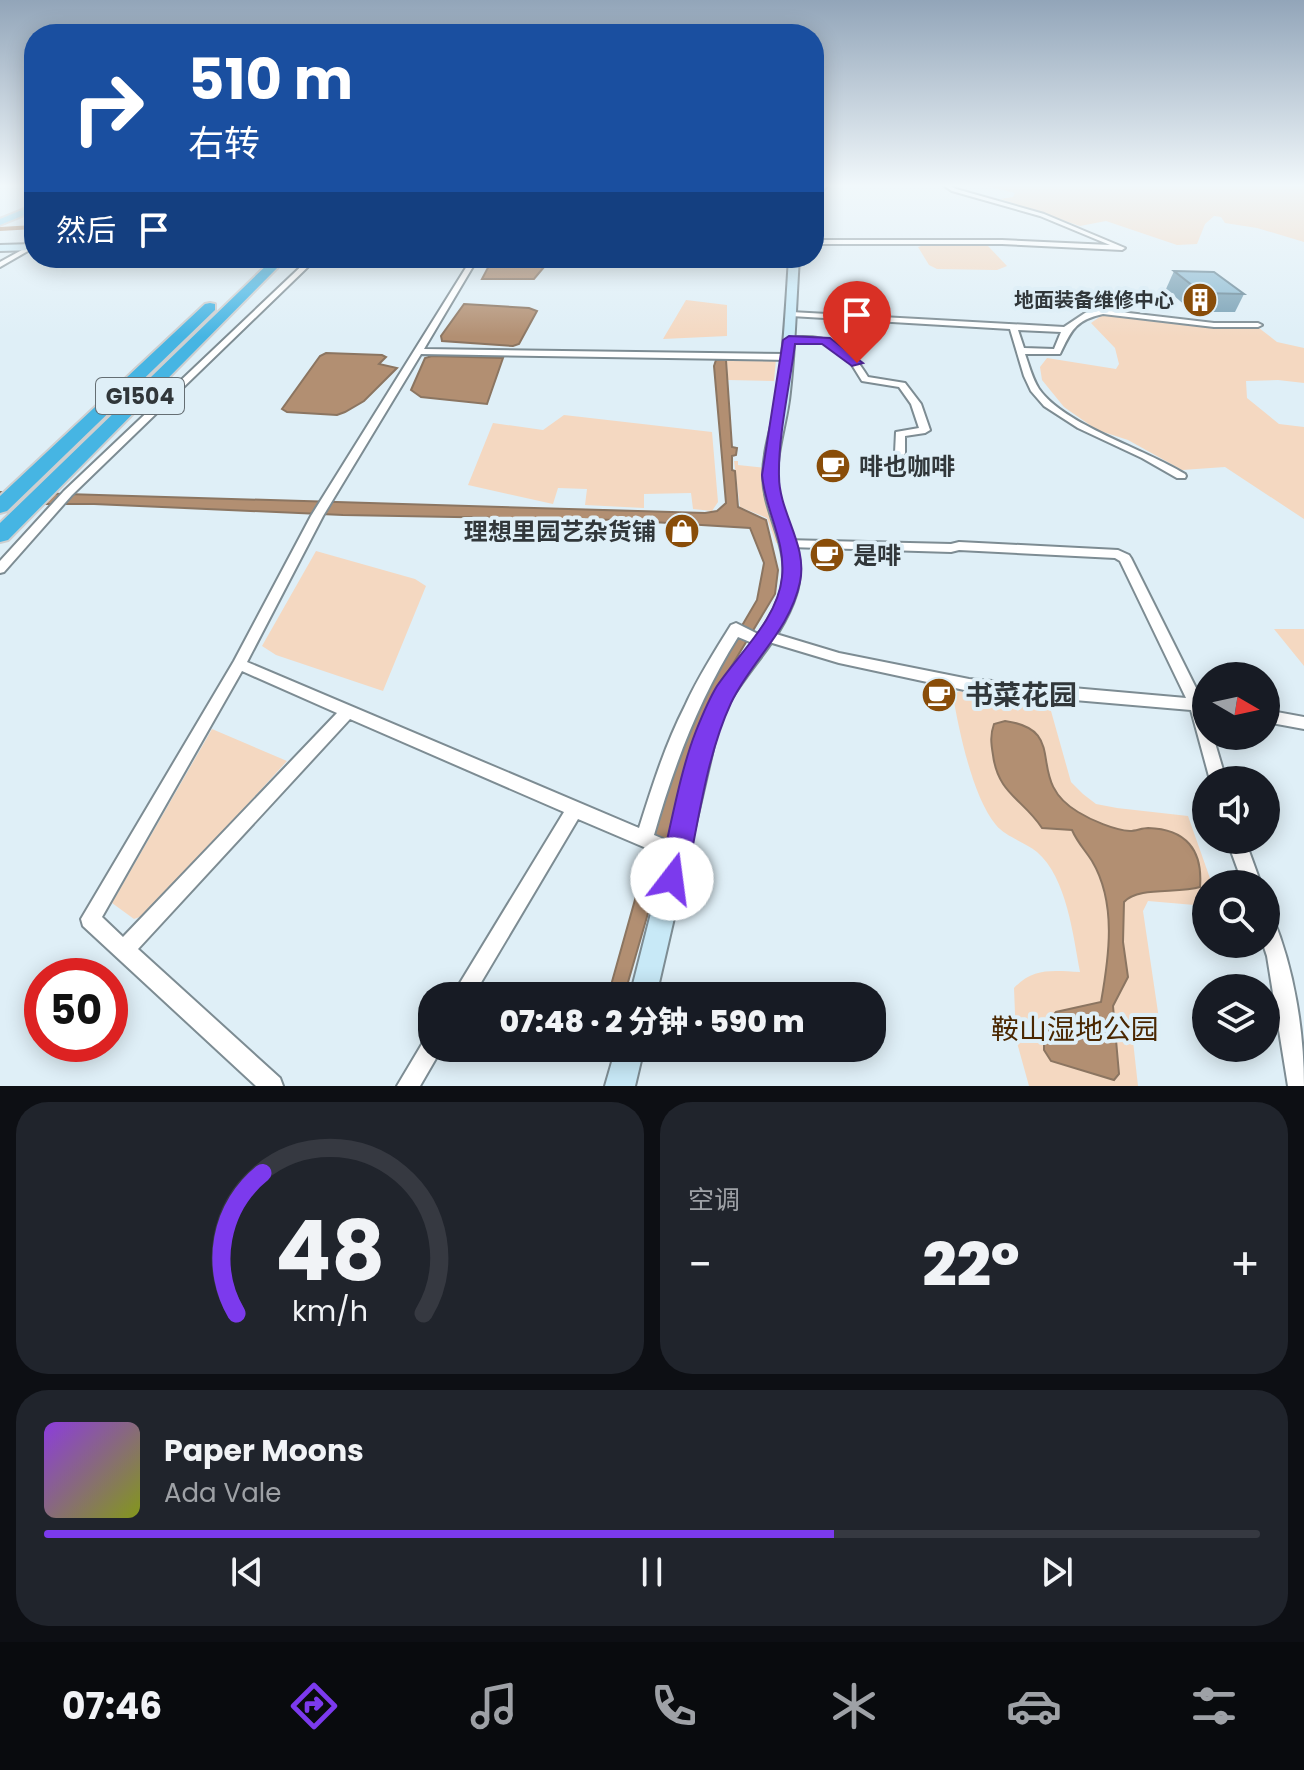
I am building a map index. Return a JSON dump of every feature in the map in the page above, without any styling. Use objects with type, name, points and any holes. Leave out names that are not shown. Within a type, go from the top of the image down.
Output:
[{"type":"highway","name":"G1504","points":[[0,507],[253,268]]},
{"type":"highway","name":"G1504","points":[[0,535],[271,268]]},
{"type":"main road","points":[[0,248],[24,247]]},
{"type":"main road","points":[[646,982],[672,851],[707,732],[724,694],[787,597],[792,562],[789,543],[773,498],[770,475],[789,349],[793,268]]},
{"type":"main road","points":[[620,1086],[626,1062]]},
{"type":"street","points":[[824,242],[1002,242],[1122,248],[1092,236]]},
{"type":"street","points":[[0,265],[24,252]]},
{"type":"street","points":[[0,569],[53,507],[304,268]]},
{"type":"street","points":[[272,1086],[90,919],[239,664],[317,516],[469,268]]},
{"type":"street","points":[[1022,351],[1057,352],[1066,330],[1088,315],[1103,312],[1214,325],[1258,325]]},
{"type":"street","points":[[791,314],[1066,330]]},
{"type":"street","points":[[1013,327],[1029,377],[1046,403],[1095,432],[1145,453],[1181,476]]},
{"type":"street","points":[[419,351],[789,349],[825,340],[852,358],[865,379],[902,385],[916,404],[925,430],[900,434],[900,453]]},
{"type":"street","points":[[789,543],[990,547],[1118,554],[1125,558],[1192,688]]},
{"type":"street","points":[[645,839],[683,721],[705,677],[737,630],[839,658],[969,685],[1192,704]]},
{"type":"street","points":[[239,664],[672,851]]},
{"type":"street","points":[[124,950],[348,711]]},
{"type":"street","points":[[1280,719],[1304,723]]},
{"type":"street","points":[[470,982],[575,809]]},
{"type":"street","points":[[1277,958],[1299,1086]]},
{"type":"street","points":[[408,1086],[422,1062]]},
{"type":"green space","points":[[1149,236],[1200,236],[1197,244],[1177,245]]},
{"type":"green space","points":[[1283,236],[1304,236],[1304,242]]},
{"type":"green space","points":[[928,244],[988,246],[1007,266],[997,270],[937,269],[929,265],[918,247]]},
{"type":"green space","points":[[686,300],[727,305],[727,336],[663,339]]},
{"type":"green space","points":[[1122,315],[1218,328],[1259,328],[1277,342],[1304,348],[1304,383],[1246,381],[1247,398],[1279,424],[1304,427],[1304,519],[1225,467],[1182,470],[1128,440],[1097,430],[1064,407],[1042,380],[1040,367],[1047,358],[1116,369],[1119,364],[1115,348],[1091,323],[1101,316]]},
{"type":"green space","points":[[731,358],[776,359],[774,381],[728,380],[727,361]]},
{"type":"green space","points":[[564,415],[712,432],[718,502],[712,511],[693,509],[691,493],[644,494],[644,508],[585,505],[587,489],[558,488],[553,504],[468,485],[493,423],[543,430]]},
{"type":"green space","points":[[734,461],[738,461],[738,465],[767,468],[786,543],[776,543],[767,518],[740,507]]},
{"type":"green space","points":[[316,551],[415,579],[426,586],[383,691],[276,655],[262,646]]},
{"type":"green space","points":[[1274,629],[1304,629],[1304,666]]},
{"type":"green space","name":"鞍山湿地公园","points":[[959,691],[1046,704],[1051,711],[1071,782],[1083,794],[1096,804],[1188,816],[1192,827],[1192,854],[1201,854],[1207,870],[1192,870],[1192,905],[1148,901],[1143,911],[1159,1019],[1134,1015],[1132,1032],[1138,1086],[1029,1086],[1016,1039],[1014,988],[1037,973],[1080,972],[1071,925],[1062,892],[1047,863],[1037,852],[996,825],[980,798],[968,764],[953,696]]},
{"type":"green space","points":[[212,729],[287,761],[148,914],[134,919],[112,903]]},
{"type":"shaded area","points":[[488,268],[543,268],[534,279],[482,279]]},
{"type":"shaded area","points":[[464,304],[537,311],[519,344],[513,346],[442,341],[441,336]]},
{"type":"shaded area","points":[[326,353],[382,355],[386,357],[379,364],[397,368],[364,401],[337,415],[287,412],[282,409],[320,356]]},
{"type":"shaded area","points":[[425,358],[503,358],[487,404],[421,397],[411,390]]},
{"type":"shaded area","points":[[716,360],[726,360],[732,447],[737,448],[736,455],[732,456],[732,470],[735,471],[738,507],[766,520],[778,570],[775,594],[716,692],[694,740],[671,834],[628,982],[612,982],[675,757],[757,600],[764,563],[750,528],[620,520],[343,515],[94,504],[0,504],[0,492],[717,511],[726,503],[714,366]]},
{"type":"shaded area","points":[[1005,721],[1025,726],[1037,734],[1043,745],[1052,785],[1062,799],[1078,812],[1124,830],[1148,828],[1173,832],[1182,837],[1192,848],[1192,854],[1196,854],[1199,870],[1192,870],[1192,889],[1148,892],[1124,902],[1123,942],[1128,977],[1113,1006],[1119,1074],[1114,1080],[1051,1061],[1044,1050],[1044,1026],[1056,1012],[1101,1002],[1108,949],[1108,912],[1100,877],[1072,830],[1042,828],[1000,779],[991,743],[994,724]]},
{"type":"building","points":[[1174,271],[1214,272],[1244,294],[1202,293]]},
{"type":"place","name":"地面装备维修中心","points":[[1200,300]]},
{"type":"place","name":"啡也咖啡","points":[[833,466]]},
{"type":"place","name":"理想里园艺杂货铺","points":[[682,531]]},
{"type":"place","name":"是啡","points":[[827,555]]},
{"type":"place","name":"书菜花园","points":[[939,695]]},
{"type":"route","points":[[672,879],[707,732],[724,694],[766,636],[787,597],[792,577],[789,543],[773,498],[770,475],[784,396],[789,340],[825,340],[857,363]]}]
